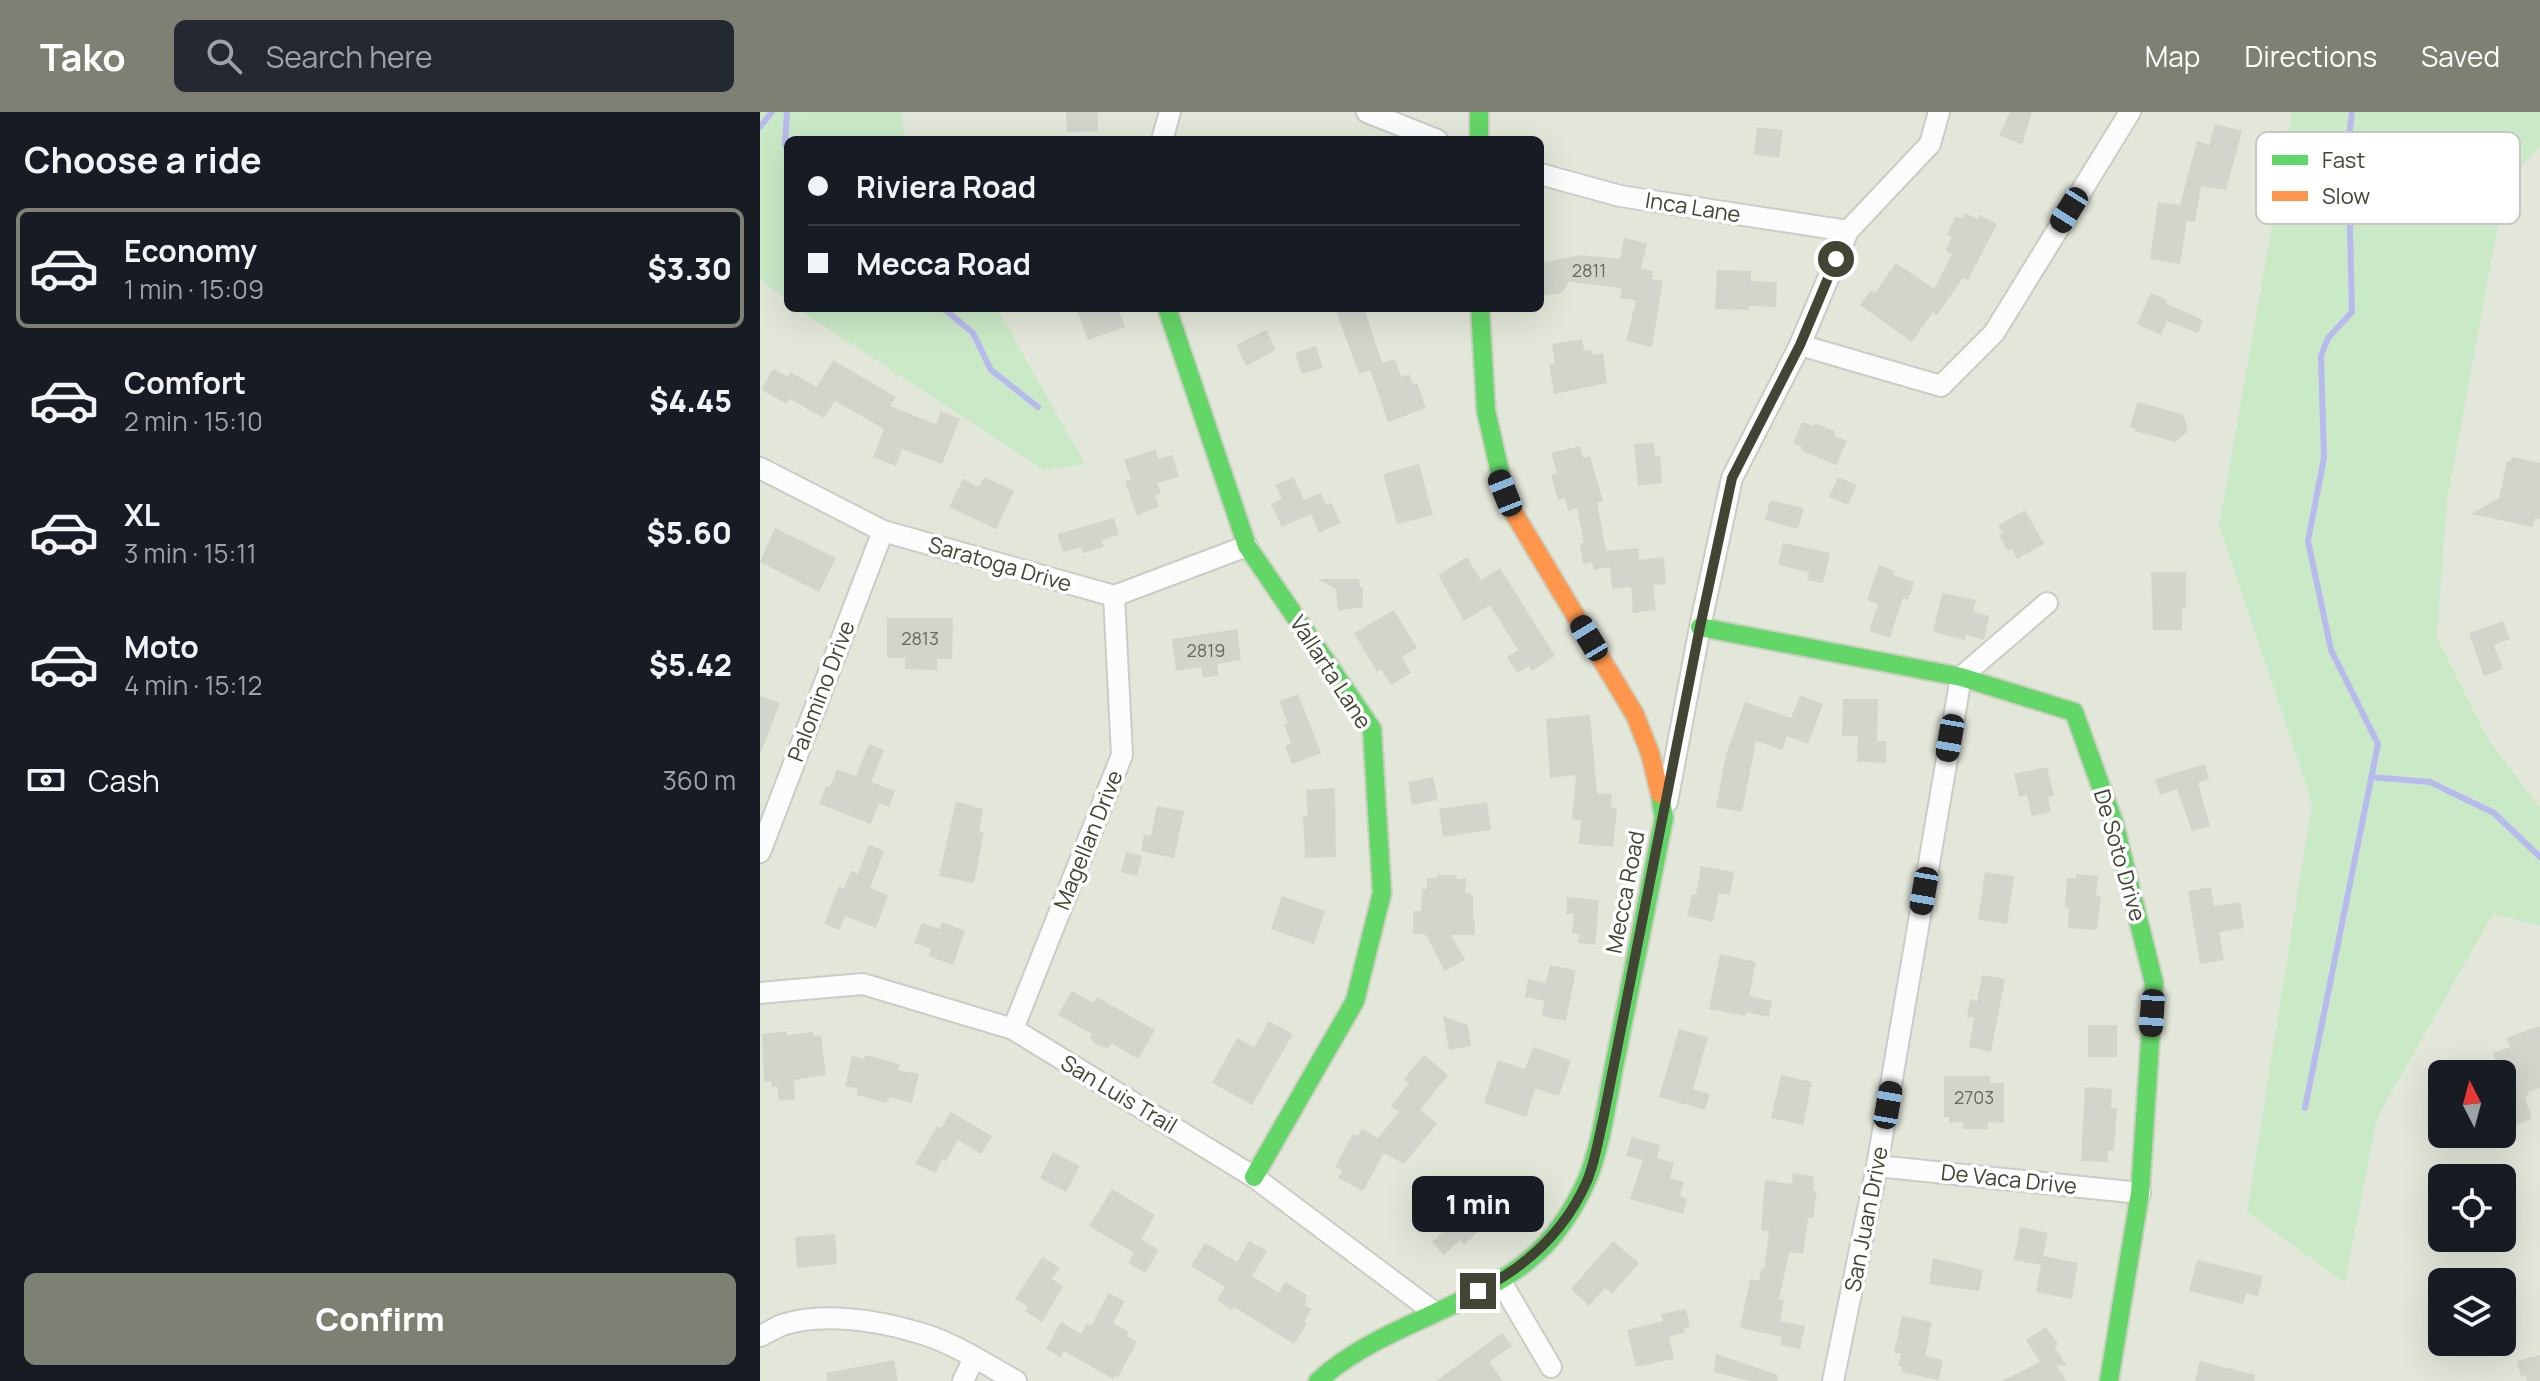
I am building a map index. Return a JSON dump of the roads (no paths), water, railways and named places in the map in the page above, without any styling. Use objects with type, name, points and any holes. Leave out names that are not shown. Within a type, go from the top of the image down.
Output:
[{"type":"street","points":[[1163,136],[1170,112]]},
{"type":"street","points":[[1367,112],[1427,136]]},
{"type":"street","points":[[1479,112],[1479,136]]},
{"type":"street","points":[[1664,818],[1732,478],[1800,345],[1848,231],[1930,144],[1939,112]]},
{"type":"street","points":[[1800,345],[1941,386],[1994,333],[2130,112]]},
{"type":"street","name":"Inca Lane","points":[[1544,175],[1620,196],[1848,231]]},
{"type":"street","name":"Vallarta Lane","points":[[1168,312],[1247,546],[1372,729],[1382,893],[1355,1001],[1254,1177]]},
{"type":"street","name":"Mecca Road","points":[[1318,1381],[1372,1343],[1500,1280],[1538,1252],[1564,1221],[1587,1180],[1603,1120],[1664,818],[1659,778],[1650,747],[1635,715],[1512,510],[1498,476],[1482,398],[1480,312]]},
{"type":"street","name":"Saratoga Drive","points":[[760,468],[883,531],[1114,596]]},
{"type":"street","name":"Palomino Drive","points":[[760,852],[883,531]]},
{"type":"street","points":[[1114,596],[1247,546]]},
{"type":"street","name":"Magellan Drive","points":[[1013,1029],[1122,755],[1114,596]]},
{"type":"street","points":[[1961,677],[2047,603]]},
{"type":"street","name":"De Soto Drive","points":[[1700,627],[1961,677],[2074,712],[2114,823],[2154,983],[2140,1193],[2109,1381]]},
{"type":"street","name":"San Juan Drive","points":[[1833,1381],[1877,1166],[1961,677]]},
{"type":"street","name":"San Luis Trail","points":[[760,993],[863,984],[1013,1029],[1254,1177],[1434,1312]]},
{"type":"street","name":"De Vaca Drive","points":[[1877,1166],[2140,1193]]},
{"type":"street","points":[[1500,1280],[1551,1367]]},
{"type":"street","points":[[760,1336],[782,1325],[815,1319],[866,1321],[918,1332],[1016,1381]]},
{"type":"street","points":[[963,1381],[974,1358]]},
{"type":"waterway","points":[[760,127],[772,112]]},
{"type":"waterway","points":[[786,136],[787,112]]},
{"type":"waterway","points":[[2350,132],[2352,112]]},
{"type":"waterway","points":[[2305,1108],[2378,744],[2331,650],[2308,541],[2324,458],[2321,356],[2328,338],[2352,312],[2350,224]]},
{"type":"waterway","points":[[948,312],[973,333],[991,370],[1038,407]]},
{"type":"waterway","points":[[2371,777],[2430,782],[2494,813],[2540,857]]}]
